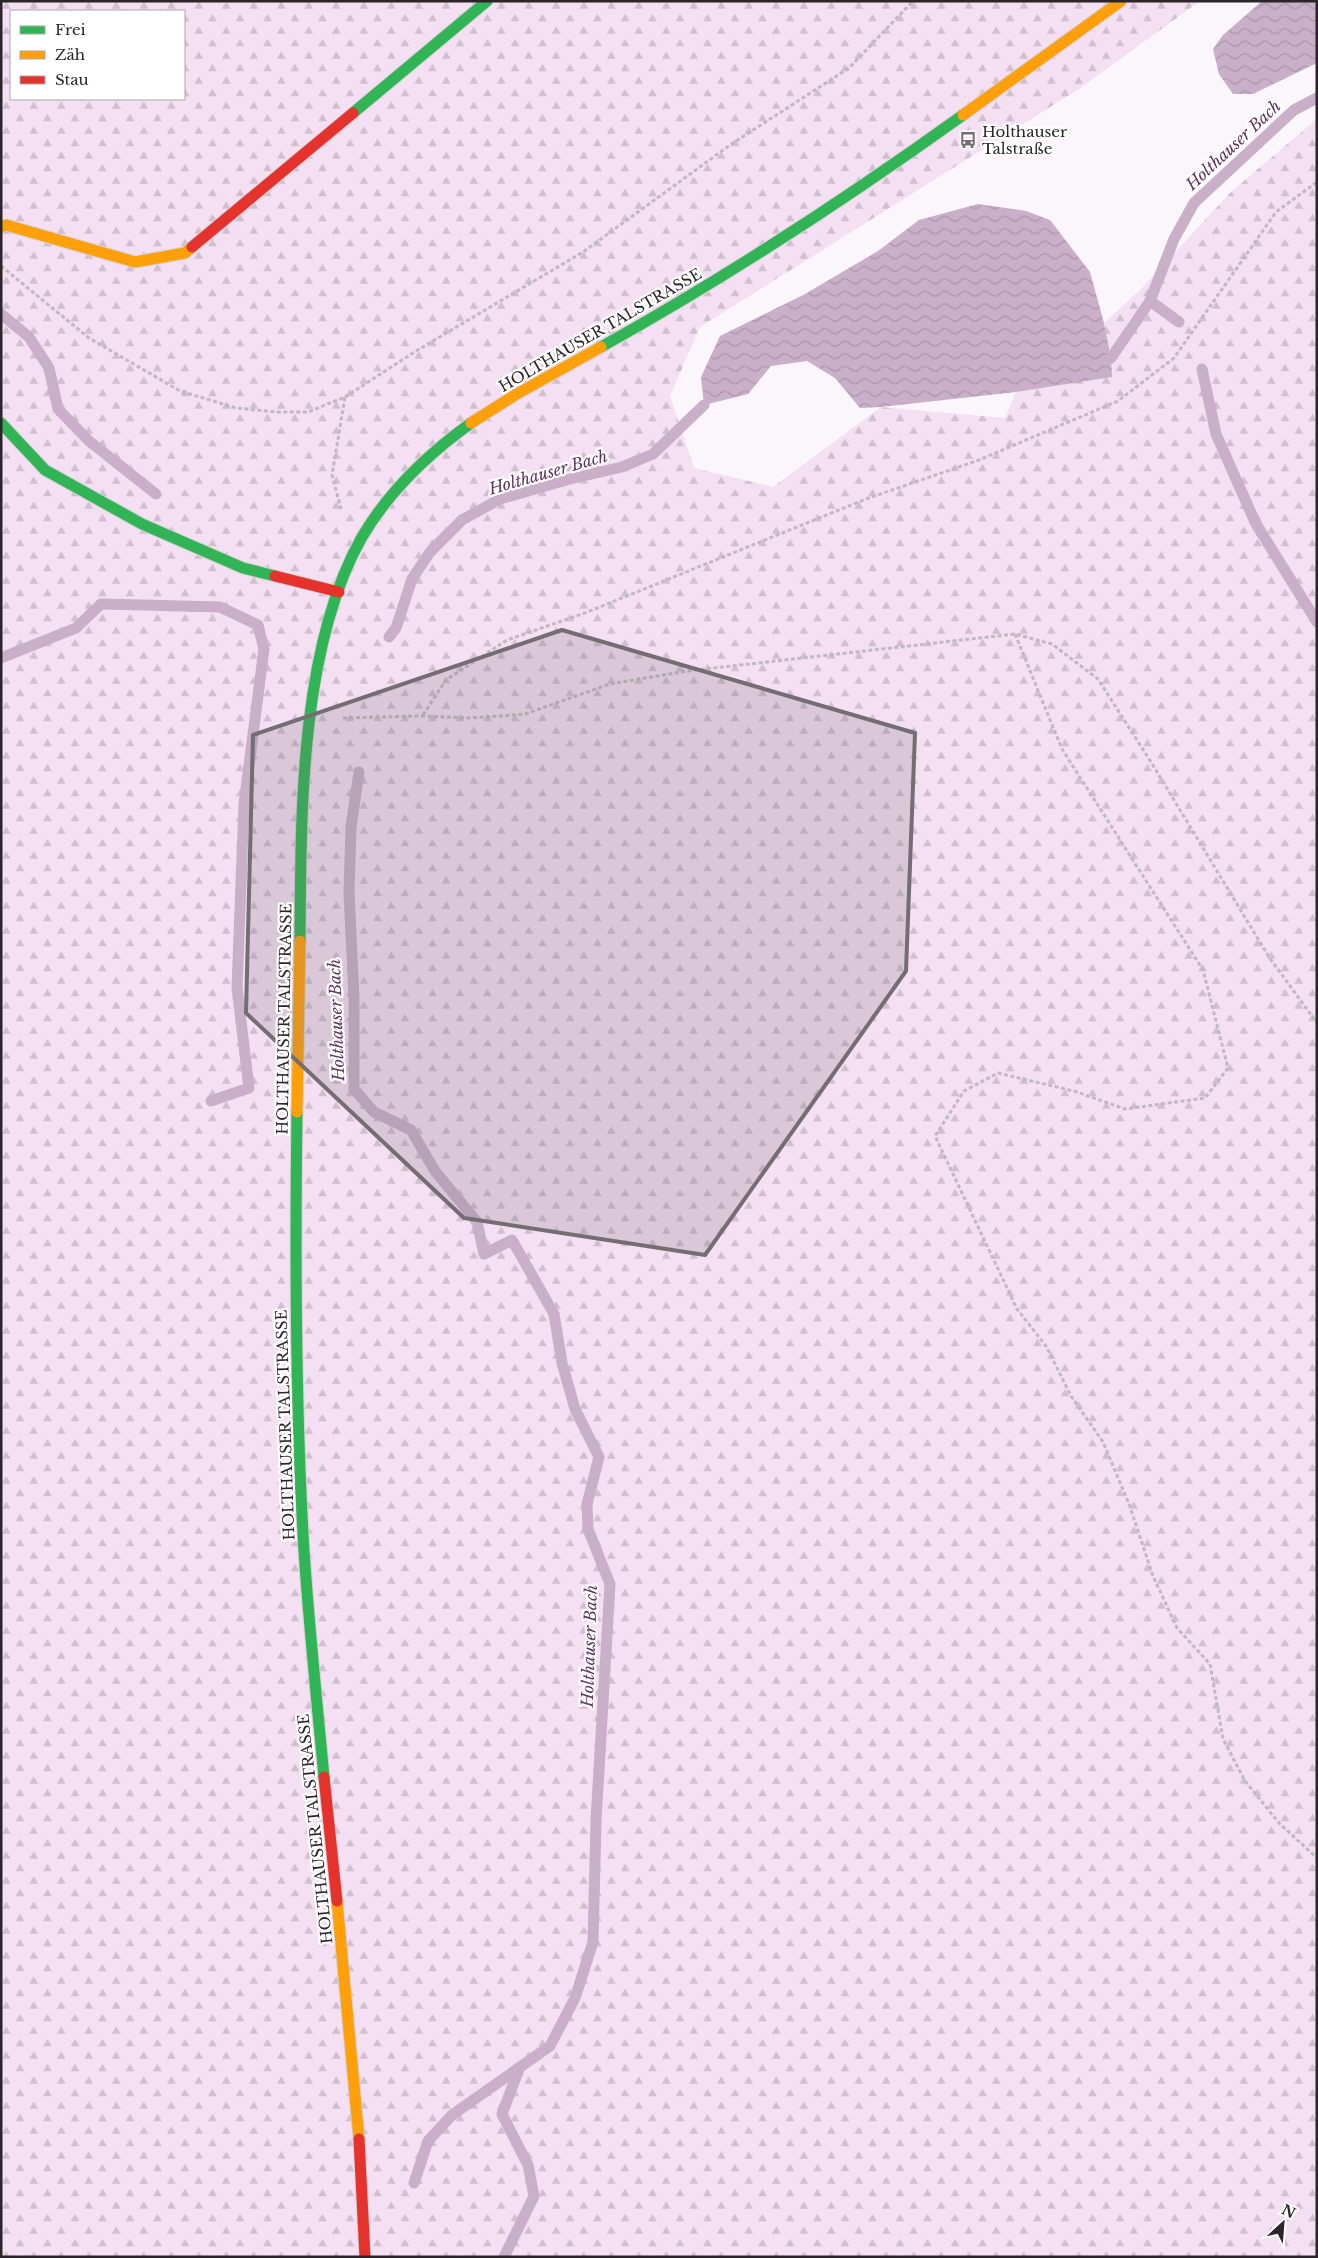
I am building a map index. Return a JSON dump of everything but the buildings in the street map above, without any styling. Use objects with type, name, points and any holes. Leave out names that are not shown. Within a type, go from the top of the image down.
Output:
[{"type":"street","points":[[1,227],[6,225],[134,262],[185,253],[487,1]]},
{"type":"street","name":"HOLTHAUSER TALSTRASSE","points":[[365,2257],[360,2134],[310,1627],[298,1434],[296,1181],[302,842],[312,716],[321,654],[339,592],[365,533],[383,507],[411,474],[474,421],[508,399],[659,315],[823,215],[1121,1]]},
{"type":"street","points":[[1,424],[45,470],[142,524],[243,568],[339,592]]},
{"type":"path","points":[[1,266],[89,338],[180,391],[236,408],[276,412],[308,412],[345,397],[583,252],[730,145],[850,68],[913,1]]},
{"type":"path","points":[[422,716],[446,680],[507,640],[585,613],[866,499],[979,460],[1118,401],[1174,358],[1276,212],[1317,182]]},
{"type":"path","points":[[342,512],[332,475],[345,397]]},
{"type":"path","points":[[1015,634],[1062,749],[1203,970],[1228,1068],[1205,1098],[1125,1109],[1074,1091],[998,1073],[964,1091],[935,1136],[1016,1309],[1046,1346],[1071,1396],[1103,1442],[1129,1504],[1153,1576],[1177,1628],[1210,1664],[1222,1738],[1245,1781],[1279,1823],[1317,1858]]},
{"type":"path","points":[[312,716],[471,718],[525,714],[610,684],[687,671],[1015,634],[1052,644],[1098,680],[1151,762],[1269,957],[1317,1023]]},
{"type":"highlighted area","points":[[562,630],[915,733],[906,971],[705,1255],[464,1218],[246,1013],[253,735]]},
{"type":"green space","points":[[1,1],[1200,1],[1079,89],[700,327],[670,396],[694,468],[773,487],[881,407],[1005,418],[1016,392],[1111,377],[1111,358],[1104,323],[1139,291],[1232,191],[1317,119],[1317,2257],[1,2257]]},
{"type":"water","points":[[1262,1],[1317,1],[1317,63],[1253,94],[1233,94],[1219,74],[1213,49],[1223,35]]},
{"type":"water","points":[[978,204],[1026,211],[1050,220],[1090,272],[1104,323],[1111,358],[1112,377],[1016,392],[860,408],[835,378],[807,361],[771,366],[748,394],[704,405],[701,377],[720,336],[805,294],[878,251],[919,220]]},
{"type":"waterway","name":"Holthauser Bach","points":[[1111,358],[1150,301],[1174,239],[1194,203],[1294,110],[1317,98]]},
{"type":"waterway","points":[[1150,301],[1179,322]]},
{"type":"waterway","points":[[1,314],[29,337],[49,368],[58,409],[89,441],[156,494]]},
{"type":"waterway","points":[[1202,369],[1216,434],[1256,524],[1317,622]]},
{"type":"waterway","name":"Holthauser Bach","points":[[389,637],[396,628],[412,579],[430,552],[462,520],[500,499],[570,479],[622,467],[653,454],[704,405]]},
{"type":"waterway","points":[[1,658],[76,628],[101,604],[220,607],[258,625],[264,649],[244,804],[237,988],[249,1088],[211,1101]]},
{"type":"waterway","name":"Holthauser Bach","points":[[359,772],[351,827],[349,892],[354,998],[354,1089],[374,1112],[411,1130],[435,1171],[477,1222],[484,1254],[512,1240],[554,1314],[562,1363],[575,1409],[599,1457],[587,1504],[588,1529],[610,1584],[596,1820],[593,1942],[575,1998],[550,2046],[452,2115],[428,2141],[414,2183]]},
{"type":"waterway","points":[[504,2257],[534,2196],[528,2165],[502,2114],[519,2069]]},
{"type":"traffic: fast","points":[[353,113],[487,1]]},
{"type":"traffic: fast","points":[[601,347],[740,265],[875,177],[963,115]]},
{"type":"traffic: fast","points":[[1,423],[45,470],[142,524],[243,568],[275,576]]},
{"type":"traffic: fast","points":[[300,941],[303,788],[308,734],[315,681],[326,630],[341,581],[362,537],[384,504],[410,474],[471,423]]},
{"type":"traffic: fast","points":[[297,1112],[296,1331],[301,1496],[308,1607],[324,1777]]},
{"type":"traffic: slow","points":[[963,115],[1121,1]]},
{"type":"traffic: slow","points":[[1,227],[6,225],[135,262],[185,253],[192,247]]},
{"type":"traffic: slow","points":[[471,423],[515,395],[601,347]]},
{"type":"traffic: slow","points":[[297,1112],[300,941]]},
{"type":"traffic: slow","points":[[337,1901],[359,2139]]},
{"type":"traffic: jam","points":[[192,247],[353,113]]},
{"type":"traffic: jam","points":[[275,576],[339,592]]},
{"type":"traffic: jam","points":[[324,1777],[337,1901]]},
{"type":"traffic: jam","points":[[359,2139],[365,2257]]},
{"type":"place","name":"Holthauser Talstraße","points":[[968,140]]}]
